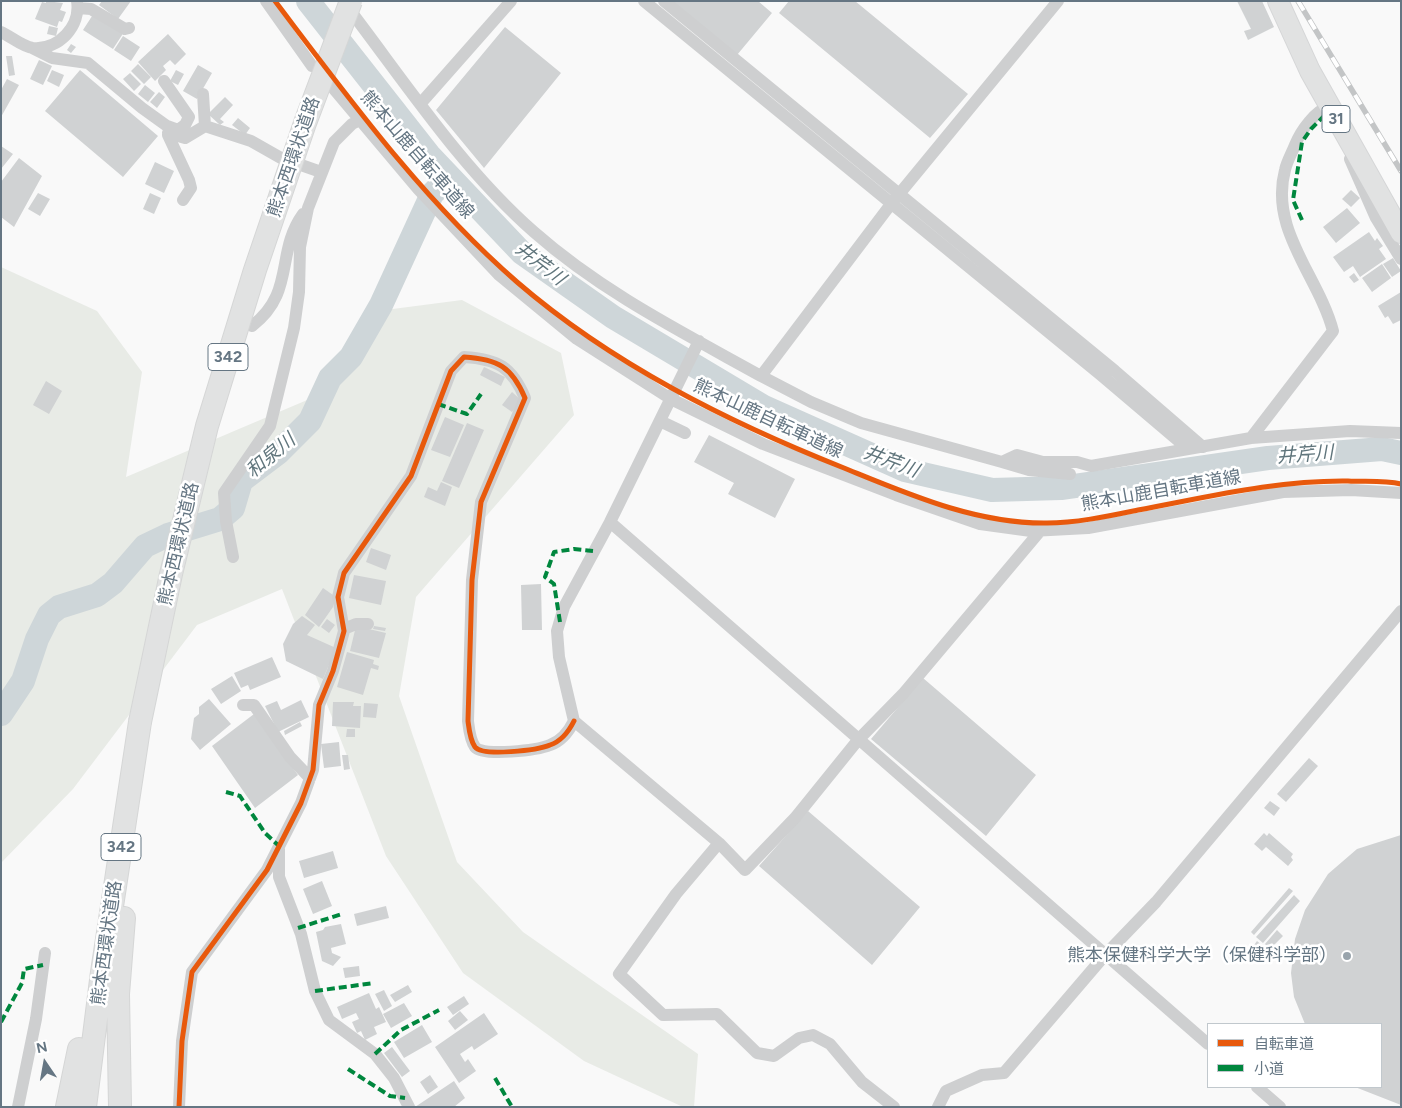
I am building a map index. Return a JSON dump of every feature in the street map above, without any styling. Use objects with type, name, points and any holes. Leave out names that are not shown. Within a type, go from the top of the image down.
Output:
[{"type":"highway","name":"熊本西環状道路","points":[[85,1107],[102,972],[140,722],[171,574],[207,426],[255,270],[305,123],[351,1]]},
{"type":"highway","points":[[120,1107],[118,994],[140,722]]},
{"type":"highway","points":[[67,1107],[84,1026],[102,972]]},
{"type":"main road","name":"31","points":[[1278,1],[1325,108],[1401,232]]},
{"type":"street","points":[[266,1],[312,66]]},
{"type":"street","points":[[343,1],[472,171],[533,232],[598,282],[697,344],[811,402],[861,423],[1029,470],[1070,474]]},
{"type":"street","points":[[421,103],[511,1]]},
{"type":"street","points":[[644,1],[1115,371],[1203,447]]},
{"type":"street","points":[[664,1],[1188,449]]},
{"type":"street","points":[[760,376],[895,200],[1058,1]]},
{"type":"street","points":[[32,48],[56,44],[75,24],[78,4],[91,9],[125,29],[129,28]]},
{"type":"street","points":[[1,32],[52,58],[88,62],[168,130],[185,138],[205,126],[252,141],[281,158]]},
{"type":"street","points":[[164,81],[189,117],[186,125],[178,130],[168,130]]},
{"type":"street","points":[[333,88],[418,189],[498,274],[577,339],[671,399],[763,444],[896,495],[980,524],[1040,530],[1088,528],[1283,492],[1351,490],[1401,493]]},
{"type":"street","points":[[203,94],[205,126]]},
{"type":"street","points":[[1251,438],[1333,331],[1328,312],[1290,239],[1281,191],[1285,169],[1298,138],[1325,108],[1376,218],[1401,259]]},
{"type":"street","points":[[233,557],[226,520],[224,493],[270,426],[294,328],[299,292],[300,247],[308,208],[334,142],[352,124],[360,120]]},
{"type":"street","points":[[168,130],[191,188],[183,200]]},
{"type":"street","points":[[301,165],[321,172]]},
{"type":"street","points":[[252,326],[267,314],[276,301],[290,240],[298,222],[308,208]]},
{"type":"street","points":[[697,344],[610,522],[564,607],[558,631],[559,657],[574,721],[719,843],[745,870],[794,818],[858,740],[903,694],[1040,530]]},
{"type":"street","points":[[179,1107],[182,1041],[192,972],[267,870],[301,803],[313,770],[318,705],[333,671],[344,629],[338,597],[344,573],[411,476],[451,371],[464,357],[481,358],[509,370],[525,398],[481,502],[474,577],[472,580],[468,721],[471,737],[474,746],[481,752],[496,753],[551,745],[568,734],[574,721]]},
{"type":"street","points":[[660,421],[685,433]]},
{"type":"street","points":[[1002,462],[1017,455],[1043,462],[1077,462],[1091,466],[1251,438],[1350,431],[1401,433]]},
{"type":"street","points":[[610,522],[1207,1043]]},
{"type":"street","points":[[938,1107],[946,1091],[982,1075],[1004,1072],[1106,955],[1156,902],[1401,611]]},
{"type":"street","points":[[344,629],[356,624],[368,624]]},
{"type":"street","points":[[243,705],[254,706],[290,757],[310,778]]},
{"type":"street","points":[[719,843],[676,894],[619,974],[662,1015],[717,1014],[757,1053],[774,1056],[799,1038],[813,1035],[830,1044],[862,1082],[894,1107]]},
{"type":"street","points":[[279,846],[279,877],[300,934],[315,991],[328,1020],[375,1054],[394,1078],[409,1107]]},
{"type":"street","points":[[18,1107],[36,1019],[45,953]]},
{"type":"street","points":[[1258,1088],[1280,1107]]},
{"type":"shaded area","points":[[1,267],[97,311],[142,372],[126,477],[333,389],[385,310],[462,300],[561,353],[574,415],[416,597],[399,696],[457,862],[523,932],[698,1054],[694,1107],[683,1107],[584,1061],[463,973],[386,856],[282,589],[197,625],[73,789],[1,863]]},
{"type":"building","points":[[46,1],[63,3],[60,10],[66,12],[62,22],[59,21],[57,27],[35,19],[42,2],[46,3]]},
{"type":"building","points":[[102,1],[131,1],[118,19],[99,5]]},
{"type":"building","points":[[670,1],[758,1],[772,13],[737,55]]},
{"type":"building","points":[[789,1],[855,1],[968,94],[930,138],[779,13]]},
{"type":"building","points":[[1237,1],[1262,1],[1274,27],[1248,40],[1244,31],[1251,29]]},
{"type":"building","points":[[94,13],[124,32],[113,49],[83,30]]},
{"type":"building","points":[[49,26],[58,28],[56,36],[47,34]]},
{"type":"building","points":[[505,27],[561,73],[484,168],[436,110]]},
{"type":"building","points":[[168,34],[186,54],[175,65],[170,60],[163,66],[166,70],[155,81],[138,62]]},
{"type":"building","points":[[123,36],[140,47],[131,61],[114,50]]},
{"type":"building","points":[[71,44],[76,47],[71,53],[67,50]]},
{"type":"building","points":[[6,56],[12,56],[15,75],[9,76]]},
{"type":"building","points":[[39,60],[52,66],[43,85],[30,79]]},
{"type":"building","points":[[138,64],[151,77],[144,84],[131,71]]},
{"type":"building","points":[[198,65],[212,73],[197,99],[183,91]]},
{"type":"building","points":[[52,70],[64,75],[59,87],[47,81]]},
{"type":"building","points":[[80,70],[158,136],[123,177],[45,111]]},
{"type":"building","points":[[176,70],[184,74],[178,85],[170,81]]},
{"type":"building","points":[[130,73],[141,84],[134,91],[123,79]]},
{"type":"building","points":[[7,79],[19,85],[1,117],[1,90]]},
{"type":"building","points":[[145,85],[155,93],[148,102],[138,94]]},
{"type":"building","points":[[159,92],[165,97],[157,108],[150,102]]},
{"type":"building","points":[[225,97],[233,105],[220,119],[224,122],[220,125],[208,114]]},
{"type":"building","points":[[238,118],[250,128],[245,135],[232,125]]},
{"type":"building","points":[[1,146],[13,154],[1,169]]},
{"type":"building","points":[[19,158],[42,176],[14,227],[1,217],[1,182]]},
{"type":"building","points":[[155,162],[174,171],[164,193],[145,184]]},
{"type":"building","points":[[1351,190],[1360,198],[1351,207],[1342,199]]},
{"type":"building","points":[[38,193],[50,199],[40,216],[28,209]]},
{"type":"building","points":[[150,193],[161,198],[154,214],[143,209]]},
{"type":"building","points":[[1347,208],[1360,223],[1336,243],[1323,227]]},
{"type":"building","points":[[1369,232],[1375,241],[1377,238],[1383,246],[1379,249],[1386,259],[1360,277],[1353,266],[1344,272],[1333,257]]},
{"type":"building","points":[[1393,258],[1401,271],[1392,277],[1383,264]]},
{"type":"building","points":[[1382,264],[1391,278],[1372,292],[1362,278]]},
{"type":"building","points":[[1354,273],[1359,280],[1354,283],[1349,277]]},
{"type":"building","points":[[1401,292],[1401,320],[1393,324],[1388,316],[1385,318],[1378,306]]},
{"type":"building","points":[[484,367],[505,377],[501,386],[480,375]]},
{"type":"building","points":[[46,381],[62,391],[49,414],[33,405]]},
{"type":"building","points":[[512,392],[521,400],[512,412],[502,405]]},
{"type":"building","points":[[445,417],[464,425],[450,457],[431,450]]},
{"type":"building","points":[[467,423],[484,430],[459,488],[442,481]]},
{"type":"building","points":[[709,435],[795,479],[775,518],[728,494],[734,483],[694,462]]},
{"type":"building","points":[[441,482],[452,487],[445,506],[424,497],[428,487],[437,491]]},
{"type":"building","points":[[371,548],[391,555],[386,570],[366,562]]},
{"type":"building","points":[[354,575],[386,581],[381,605],[349,598]]},
{"type":"building","points":[[541,584],[542,630],[522,630],[521,585]]},
{"type":"building","points":[[323,588],[333,595],[333,607],[319,627],[305,615]]},
{"type":"building","points":[[302,616],[315,625],[307,635],[336,648],[323,679],[286,661],[283,644],[293,624]]},
{"type":"building","points":[[327,619],[335,625],[329,633],[321,627]]},
{"type":"building","points":[[356,626],[386,633],[379,658],[350,651]]},
{"type":"building","points":[[374,626],[386,628],[385,631],[373,629]]},
{"type":"building","points":[[347,652],[374,660],[373,664],[379,666],[378,670],[371,668],[363,695],[337,687]]},
{"type":"building","points":[[272,657],[281,677],[250,690],[248,685],[241,688],[234,673]]},
{"type":"building","points":[[232,676],[241,691],[221,704],[211,689]]},
{"type":"building","points":[[923,678],[1036,775],[986,836],[871,739]]},
{"type":"building","points":[[209,699],[231,724],[200,750],[191,739],[194,718],[199,714],[199,707]]},
{"type":"building","points":[[301,700],[309,717],[278,732],[265,706],[277,701],[281,710]]},
{"type":"building","points":[[333,702],[354,702],[353,706],[361,706],[360,728],[332,726]]},
{"type":"building","points":[[364,703],[378,704],[376,718],[363,717]]},
{"type":"building","points":[[254,714],[298,775],[255,808],[212,746]]},
{"type":"building","points":[[300,722],[302,726],[285,735],[284,731]]},
{"type":"building","points":[[347,729],[355,729],[355,737],[346,737]]},
{"type":"building","points":[[339,742],[341,766],[324,768],[321,744]]},
{"type":"building","points":[[342,755],[348,755],[350,769],[344,770]]},
{"type":"building","points":[[1309,758],[1318,766],[1286,802],[1277,794]]},
{"type":"building","points":[[1270,801],[1280,808],[1274,816],[1264,808]]},
{"type":"building","points":[[808,811],[920,907],[872,965],[759,866]]},
{"type":"building","points":[[1264,833],[1267,836],[1269,833],[1293,854],[1291,857],[1293,860],[1288,866],[1266,847],[1262,851],[1254,844]]},
{"type":"building","name":"熊本保健科学大学（保健科学部）","points":[[1401,835],[1401,1105],[1358,1088],[1382,1088],[1382,1023],[1305,1023],[1294,997],[1291,973],[1295,939],[1305,910],[1328,874],[1357,849]]},
{"type":"building","points":[[333,851],[338,868],[304,878],[299,861]]},
{"type":"building","points":[[322,881],[332,906],[313,914],[303,889]]},
{"type":"building","points":[[1289,888],[1293,891],[1254,935],[1251,932]]},
{"type":"building","points":[[1294,895],[1300,901],[1263,943],[1256,937]]},
{"type":"building","points":[[386,906],[389,918],[357,926],[354,914]]},
{"type":"building","points":[[341,924],[346,944],[331,948],[332,953],[341,957],[333,966],[322,961],[316,932],[323,930],[325,927]]},
{"type":"building","points":[[1277,930],[1283,936],[1270,949],[1265,944]]},
{"type":"building","points":[[1257,941],[1274,956],[1269,963],[1252,948]]},
{"type":"building","points":[[359,966],[360,976],[345,978],[343,968]]},
{"type":"building","points":[[408,985],[412,992],[395,1002],[390,995]]},
{"type":"building","points":[[384,990],[392,1006],[384,1011],[375,994]]},
{"type":"building","points":[[369,993],[376,1009],[379,1007],[386,1022],[374,1027],[377,1034],[365,1040],[361,1031],[357,1033],[352,1022],[359,1019],[356,1013],[342,1019],[337,1007]]},
{"type":"building","points":[[464,996],[469,1004],[453,1015],[447,1007]]},
{"type":"building","points":[[404,1003],[412,1016],[391,1028],[383,1014]]},
{"type":"building","points":[[460,1011],[468,1020],[455,1030],[448,1021]]},
{"type":"building","points":[[484,1013],[498,1034],[474,1050],[472,1046],[460,1054],[465,1062],[468,1059],[476,1071],[459,1083],[435,1047]]},
{"type":"building","points":[[422,1025],[432,1042],[404,1058],[394,1042]]},
{"type":"building","points":[[392,1047],[410,1071],[402,1077],[384,1053]]},
{"type":"building","points":[[430,1075],[438,1087],[428,1094],[420,1082]]},
{"type":"building","points":[[454,1081],[465,1098],[454,1107],[415,1107]]},
{"type":"waterway","name":"井芹川","points":[[308,1],[429,155],[522,253],[613,317],[764,407],[905,470],[992,490],[1061,488],[1268,458],[1382,449],[1401,453]]},
{"type":"waterway","name":"和泉川","points":[[1,714],[23,681],[37,639],[49,615],[59,607],[97,595],[113,583],[145,546],[168,535],[220,519],[233,508],[241,481],[278,453],[310,421],[330,378],[351,357],[381,305],[432,194],[449,177]]},
{"type":"railway","points":[[1298,1],[1401,171]]},
{"type":"marked path","points":[[1302,220],[1293,200],[1302,142],[1311,129],[1324,116]]},
{"type":"marked path","points":[[438,404],[467,414],[481,394]]},
{"type":"marked path","points":[[560,622],[554,584],[545,577],[554,552],[574,549],[593,551]]},
{"type":"marked path","points":[[226,792],[240,796],[265,833],[279,846]]},
{"type":"marked path","points":[[298,928],[342,914]]},
{"type":"marked path","points":[[1,1022],[22,983],[24,969],[43,965]]},
{"type":"marked path","points":[[315,991],[374,983]]},
{"type":"marked path","points":[[375,1054],[401,1030],[439,1010]]},
{"type":"marked path","points":[[348,1069],[390,1096],[405,1098]]},
{"type":"marked path","points":[[495,1078],[512,1107]]},
{"type":"cycle path","name":"熊本山鹿自転車道線","points":[[275,1],[360,112],[419,183],[450,217],[517,282],[554,312],[632,365],[715,411],[801,450],[893,488],[943,506],[968,513],[1021,522],[1058,523],[1104,517],[1243,490],[1295,483],[1348,481],[1401,484]]},
{"type":"cycle path","points":[[179,1107],[182,1041],[192,972],[267,870],[301,803],[313,770],[319,705],[333,671],[344,631],[338,597],[344,573],[411,476],[451,371],[464,357],[486,360],[502,367],[515,379],[525,398],[481,502],[472,580],[468,721],[471,738],[475,747],[488,752],[534,749],[558,741],[574,721]]},
{"type":"place","name":"熊本保健科学大学（保健科学部）","points":[[1347,956]]}]
